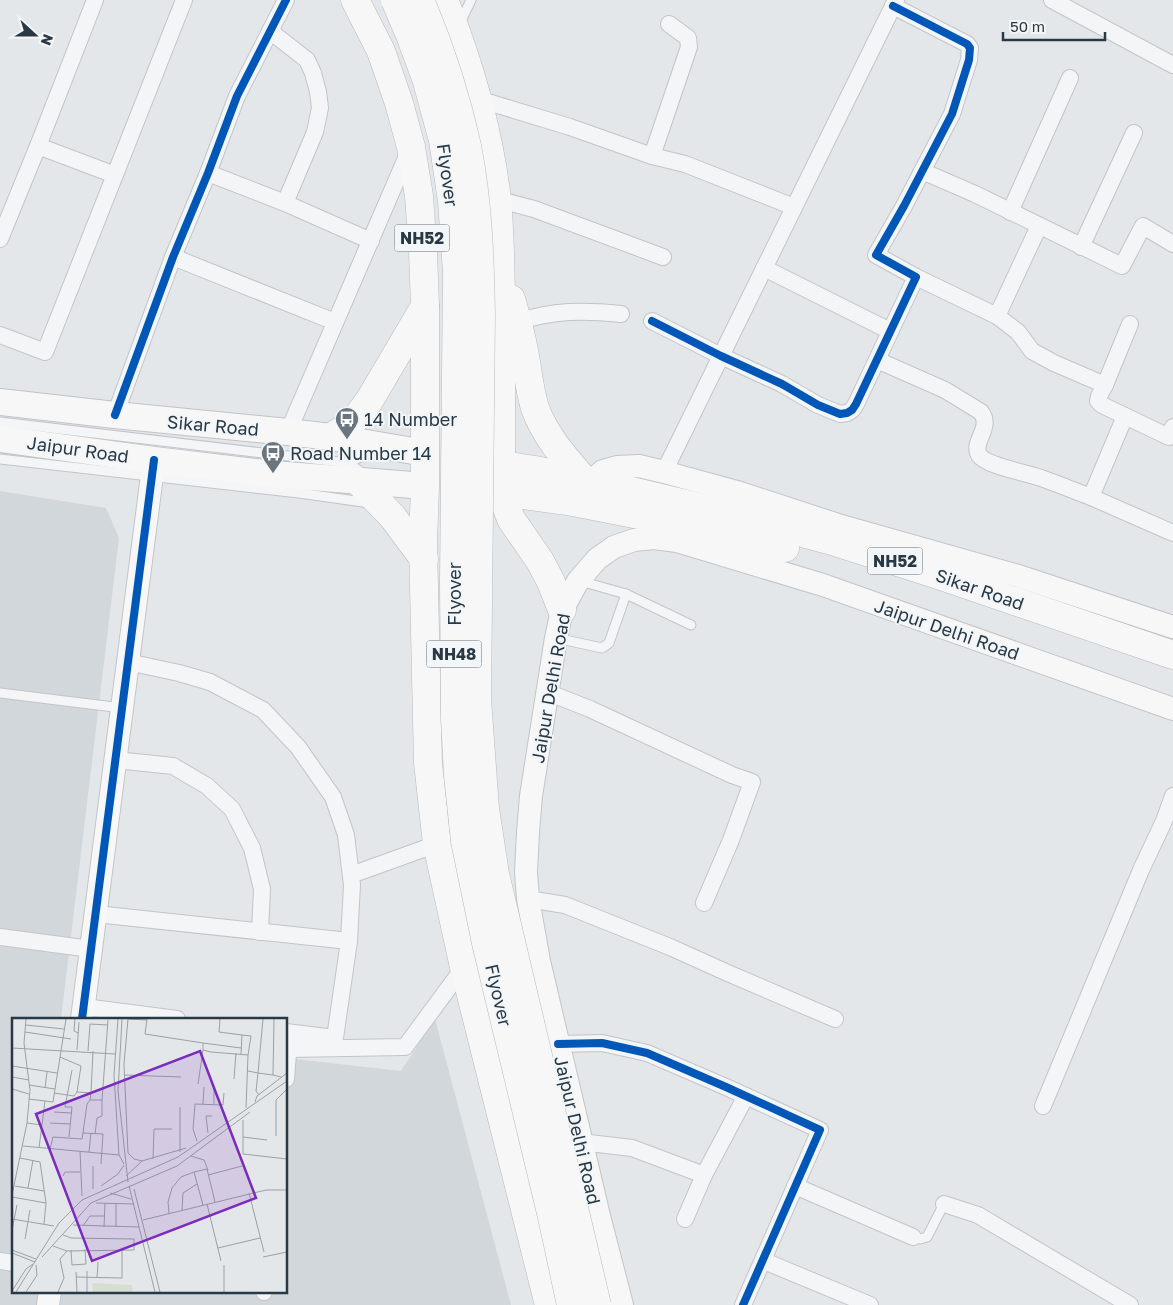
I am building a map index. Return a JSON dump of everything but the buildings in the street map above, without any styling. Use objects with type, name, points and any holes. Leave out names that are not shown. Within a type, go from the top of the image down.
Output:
[{"type":"highway","name":"NH52","points":[[355,0],[381,51],[399,103],[411,147],[419,196],[425,306],[425,486],[501,492],[573,502],[762,542],[851,566],[1013,619],[1173,675]]},
{"type":"highway","name":"Flyover","points":[[395,0],[426,78],[443,140],[452,201],[457,272],[454,583],[455,719],[458,775],[465,841],[486,943],[552,1217],[571,1305]]},
{"type":"highway","name":"Flyover","points":[[420,0],[434,32],[453,91],[467,147],[476,203],[480,259],[481,334],[476,699],[485,809],[495,874],[597,1305]]},
{"type":"highway","points":[[444,0],[478,99],[488,146],[496,199],[501,256],[501,492],[511,519],[540,561],[562,610]]},
{"type":"highway","points":[[501,256],[524,351],[528,381],[535,407],[544,428],[556,448],[595,483]]},
{"type":"highway","points":[[331,437],[347,427],[369,401],[425,306]]},
{"type":"highway","name":"NH52","points":[[425,453],[595,483]]},
{"type":"highway","points":[[367,483],[424,559]]},
{"type":"highway","name":"Sikar Road","points":[[595,483],[758,521],[832,541],[957,581],[1173,655]]},
{"type":"highway","points":[[425,486],[424,559],[428,763],[437,844],[464,967],[549,1305]]},
{"type":"main road","name":"Sikar Road","points":[[0,402],[331,437],[425,453]]},
{"type":"main road","name":"Jaipur Road","points":[[0,439],[153,468],[273,474],[367,483],[425,486]]},
{"type":"main road","points":[[595,483],[603,471],[617,467],[639,466],[664,472],[737,492],[838,525],[1015,575],[1173,627]]},
{"type":"main road","points":[[83,1013],[153,468]]},
{"type":"main road","name":"Jaipur Delhi Road","points":[[622,1305],[581,1142],[539,961],[528,899],[526,872],[531,796],[562,610],[578,581],[597,559],[614,547],[634,540],[654,538],[678,541],[823,585],[1173,709]]},
{"type":"main road","points":[[48,1305],[50,1292]]},
{"type":"street","points":[[0,238],[95,0]]},
{"type":"street","points":[[0,335],[45,352],[184,0]]},
{"type":"street","points":[[114,415],[173,257],[238,96],[286,0]]},
{"type":"street","points":[[1052,0],[1082,7],[1173,65]]},
{"type":"street","points":[[664,472],[894,3],[967,44],[970,48],[969,60],[952,114],[876,255],[916,277],[997,316],[1018,332],[1032,351],[1054,363],[1105,385]]},
{"type":"street","points":[[652,156],[689,47],[688,38],[669,24]]},
{"type":"street","points":[[270,31],[307,60],[313,72],[320,108],[315,132],[285,203]]},
{"type":"street","points":[[1010,212],[1070,78]]},
{"type":"street","points":[[478,99],[570,127],[652,156],[685,164],[794,206]]},
{"type":"street","points":[[1081,247],[1134,133]]},
{"type":"street","points":[[38,146],[115,175]]},
{"type":"street","points":[[288,432],[411,147]]},
{"type":"street","points":[[922,171],[975,194],[1122,266],[1143,226],[1173,244]]},
{"type":"street","points":[[208,172],[285,203],[370,241]]},
{"type":"street","points":[[496,199],[534,209],[663,257]]},
{"type":"street","points":[[997,316],[1039,226]]},
{"type":"street","points":[[173,257],[336,322]]},
{"type":"street","points":[[764,268],[890,331]]},
{"type":"street","points":[[652,321],[782,384],[818,405],[840,414],[848,413],[852,410],[916,277]]},
{"type":"street","points":[[517,322],[536,316],[569,311],[622,314]]},
{"type":"street","points":[[1130,324],[1098,400],[1102,405],[1125,416],[1172,434]]},
{"type":"street","points":[[876,360],[945,390],[981,412],[984,416],[985,424],[977,448],[978,454],[982,458],[1001,467],[1038,477],[1092,497],[1173,533]]},
{"type":"street","points":[[1092,497],[1125,416]]},
{"type":"street","points":[[128,662],[210,682],[262,710],[298,747],[334,797],[346,836],[352,885],[349,941],[335,1038],[288,1032],[288,1049],[405,1047],[464,967]]},
{"type":"street","points":[[547,692],[732,775],[752,782],[731,840],[704,902]]},
{"type":"street","points":[[116,760],[173,766],[207,786],[232,809],[252,848],[262,889],[260,932]]},
{"type":"street","points":[[1043,1106],[1173,796]]},
{"type":"street","points":[[351,875],[437,844]]},
{"type":"street","points":[[528,899],[565,905],[670,947],[835,1018]]},
{"type":"street","points":[[96,914],[349,941]]},
{"type":"street","points":[[0,937],[92,949]]},
{"type":"street","points":[[83,1013],[161,1018]]},
{"type":"street","points":[[558,1044],[602,1043],[647,1053],[820,1130],[764,1261],[743,1305]]},
{"type":"street","points":[[685,1219],[704,1175],[746,1096]]},
{"type":"street","points":[[581,1142],[632,1148],[704,1175]]},
{"type":"street","points":[[795,1186],[914,1237]]},
{"type":"street","points":[[944,1204],[978,1215],[1130,1305]]},
{"type":"street","points":[[764,1261],[870,1305]]},
{"type":"lane","points":[[456,31],[471,0]]},
{"type":"lane","points":[[0,422],[367,483],[383,446]]},
{"type":"lane","points":[[0,459],[153,468]]},
{"type":"lane","points":[[578,581],[626,594],[691,624]]},
{"type":"lane","points":[[556,638],[602,648],[609,643],[626,594]]},
{"type":"lane","points":[[0,693],[122,708]]},
{"type":"lane","points":[[914,1237],[920,1239],[926,1237],[944,1204]]},
{"type":"shaded area","points":[[0,491],[106,508],[119,538],[61,1018],[12,1018],[12,1292],[288,1292],[288,1058],[401,1071],[435,1019],[511,1305],[0,1305]]},
{"type":"cycle path","points":[[115,415],[173,257],[237,96],[286,0]]},
{"type":"cycle path","points":[[652,321],[782,384],[818,405],[840,414],[852,410],[916,277],[876,255],[952,114],[969,60],[970,48],[967,44],[893,6]]},
{"type":"cycle path","points":[[82,1018],[154,460]]},
{"type":"cycle path","points":[[558,1044],[602,1043],[647,1053],[820,1130],[743,1305]]},
{"type":"place","name":"14 Number","points":[[347,440]]},
{"type":"place","name":"Road Number 14","points":[[273,474]]}]
